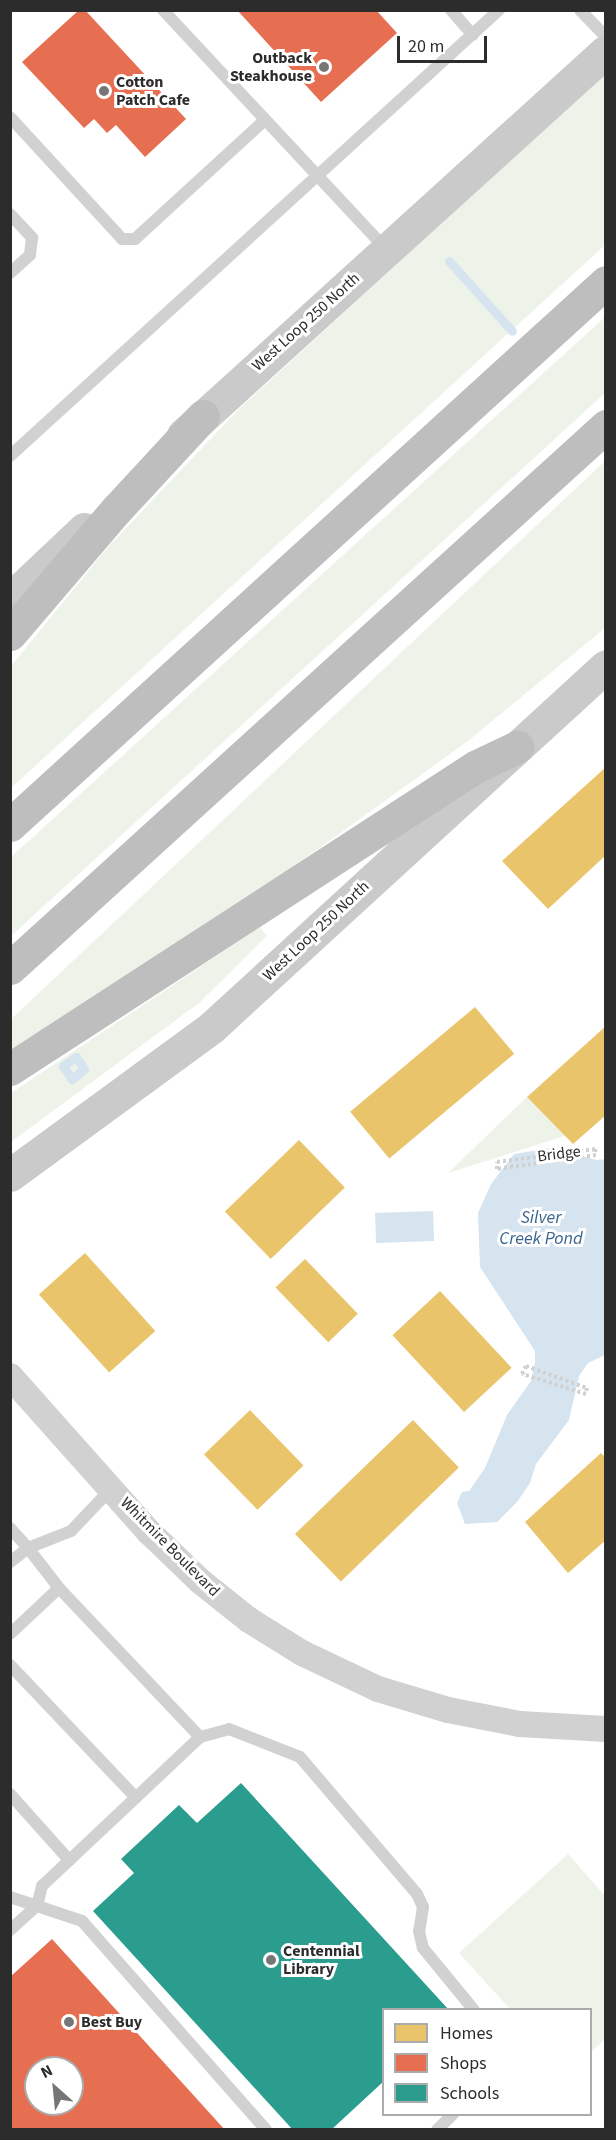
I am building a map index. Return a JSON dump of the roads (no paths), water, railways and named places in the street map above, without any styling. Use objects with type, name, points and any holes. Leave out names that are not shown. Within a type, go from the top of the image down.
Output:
[{"type":"highway","points":[[10,825],[606,282]]},
{"type":"highway","points":[[10,634],[116,510],[203,416]]},
{"type":"highway","points":[[10,968],[606,426]]},
{"type":"highway","points":[[10,1069],[475,767],[517,747]]},
{"type":"main road","name":"West Loop 250 North","points":[[10,599],[203,416],[606,51]]},
{"type":"main road","name":"West Loop 250 North","points":[[10,1175],[212,1027],[606,666]]},
{"type":"street","name":"Whitmire Boulevard","points":[[10,1376],[111,1489],[200,1581],[249,1620],[302,1653],[378,1689],[448,1710],[509,1722],[606,1729]]},
{"type":"lane","points":[[163,10],[386,249]]},
{"type":"lane","points":[[451,10],[473,35]]},
{"type":"lane","points":[[10,456],[319,177],[499,10]]},
{"type":"lane","points":[[580,10],[606,37]]},
{"type":"lane","points":[[10,117],[122,239],[135,238],[265,120]]},
{"type":"lane","points":[[10,214],[32,238],[30,255],[10,273]]},
{"type":"lane","points":[[10,1562],[28,1548],[71,1531],[111,1489]]},
{"type":"lane","points":[[10,1528],[59,1588],[200,1737]]},
{"type":"lane","points":[[10,1634],[59,1588]]},
{"type":"lane","points":[[10,1665],[136,1798]]},
{"type":"lane","points":[[10,1930],[37,1906],[42,1886],[200,1737],[229,1729],[300,1757],[417,1894],[423,1907],[419,1931],[423,1948],[472,2008]]},
{"type":"lane","points":[[10,1794],[69,1860]]},
{"type":"lane","points":[[10,1897],[82,1920],[266,2130]]},
{"type":"lane","points":[[437,2130],[452,2116]]},
{"type":"water","name":"Silver Creek Pond","points":[[550,1148],[597,1160],[605,1159],[605,1355],[588,1363],[579,1376],[569,1420],[536,1464],[530,1483],[517,1502],[497,1522],[465,1524],[457,1503],[462,1492],[469,1491],[485,1468],[507,1415],[531,1381],[535,1362],[535,1351],[480,1267],[478,1213],[491,1184],[514,1154]]},
{"type":"water","points":[[433,1211],[434,1241],[376,1243],[375,1213]]},
{"type":"waterway","points":[[449,261],[512,331]]},
{"type":"waterway","points":[[76,1057],[84,1069],[72,1079],[63,1066],[76,1057]]},
{"type":"place","name":"Outback Steakhouse","points":[[324,67]]},
{"type":"place","name":"Cotton Patch Cafe","points":[[104,91]]},
{"type":"place","name":"Centennial Library","points":[[271,1960]]},
{"type":"place","name":"Best Buy","points":[[69,2022]]}]
